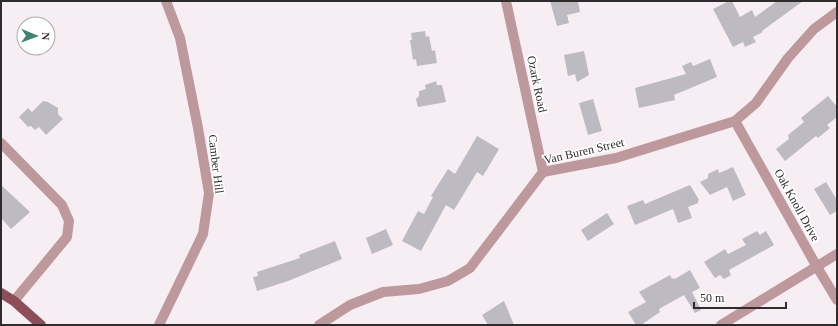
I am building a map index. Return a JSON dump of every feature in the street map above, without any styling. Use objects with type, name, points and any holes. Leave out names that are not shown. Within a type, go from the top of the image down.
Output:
[{"type":"main road","points":[[1,293],[14,301],[41,325]]},
{"type":"street","name":"Camber Hill","points":[[159,325],[203,234],[208,193],[198,128],[180,38],[166,1]]},
{"type":"street","name":"Ozark Road","points":[[506,1],[543,172]]},
{"type":"street","name":"Van Buren Street","points":[[319,325],[350,305],[383,292],[419,289],[448,281],[470,268],[543,172],[619,158],[735,122],[756,103],[788,58],[814,29],[837,12]]},
{"type":"street","name":"Oak Knoll Drive","points":[[735,122],[837,300]]},
{"type":"street","points":[[1,143],[62,205],[69,221],[67,237],[14,301]]},
{"type":"street","points":[[720,325],[837,254]]},
{"type":"building","points":[[550,1],[578,1],[580,12],[567,15],[569,23],[557,26]]},
{"type":"building","points":[[732,1],[740,17],[752,10],[755,17],[777,1],[803,1],[762,31],[763,32],[753,37],[756,42],[745,47],[743,42],[733,47],[713,9]]},
{"type":"building","points":[[425,31],[426,37],[429,36],[432,51],[435,50],[437,63],[417,66],[416,59],[413,60],[410,40],[412,40],[411,33]]},
{"type":"building","points":[[584,51],[589,75],[577,82],[575,74],[568,76],[564,55]]},
{"type":"building","points":[[710,59],[717,77],[674,95],[675,100],[639,108],[635,88],[686,74],[682,66],[691,62],[693,66]]},
{"type":"building","points":[[436,81],[437,85],[442,85],[446,102],[418,107],[416,99],[419,96],[419,91],[426,89],[425,85]]},
{"type":"building","points":[[828,96],[837,107],[837,117],[827,125],[830,128],[818,138],[816,136],[785,161],[776,149],[789,139],[788,135],[804,122],[801,118]]},
{"type":"building","points":[[593,99],[602,131],[588,135],[579,103]]},
{"type":"building","points":[[43,101],[48,102],[58,108],[58,114],[63,119],[46,135],[39,127],[35,130],[31,126],[28,127],[19,117],[28,108],[32,112]]},
{"type":"building","points":[[477,136],[499,149],[483,176],[477,172],[454,210],[446,205],[421,251],[402,241],[418,211],[424,214],[433,197],[431,196],[448,169],[455,174]]},
{"type":"building","points":[[733,167],[746,195],[733,201],[727,187],[710,195],[700,182],[708,178],[708,174],[718,169],[719,173]]},
{"type":"building","points":[[826,182],[837,200],[837,211],[830,215],[814,189]]},
{"type":"building","points":[[1,185],[30,212],[11,229],[1,218]]},
{"type":"building","points":[[690,185],[699,200],[698,203],[688,207],[692,218],[678,223],[673,209],[635,225],[627,206],[643,200],[645,204]]},
{"type":"building","points":[[607,213],[614,224],[588,241],[581,230]]},
{"type":"building","points":[[386,229],[393,245],[372,254],[366,238]]},
{"type":"building","points":[[757,231],[760,235],[766,231],[774,245],[729,270],[731,275],[724,279],[720,275],[715,278],[704,262],[725,249],[728,254],[746,245],[742,239]]},
{"type":"building","points":[[335,241],[342,259],[288,281],[257,291],[253,277],[258,276],[257,272],[300,258],[299,255]]},
{"type":"building","points":[[690,270],[700,288],[692,292],[701,310],[695,313],[684,295],[659,309],[660,312],[641,325],[636,325],[628,312],[646,302],[639,292],[670,275],[672,279],[675,279]]},
{"type":"building","points":[[504,301],[514,325],[488,325],[482,315]]}]
